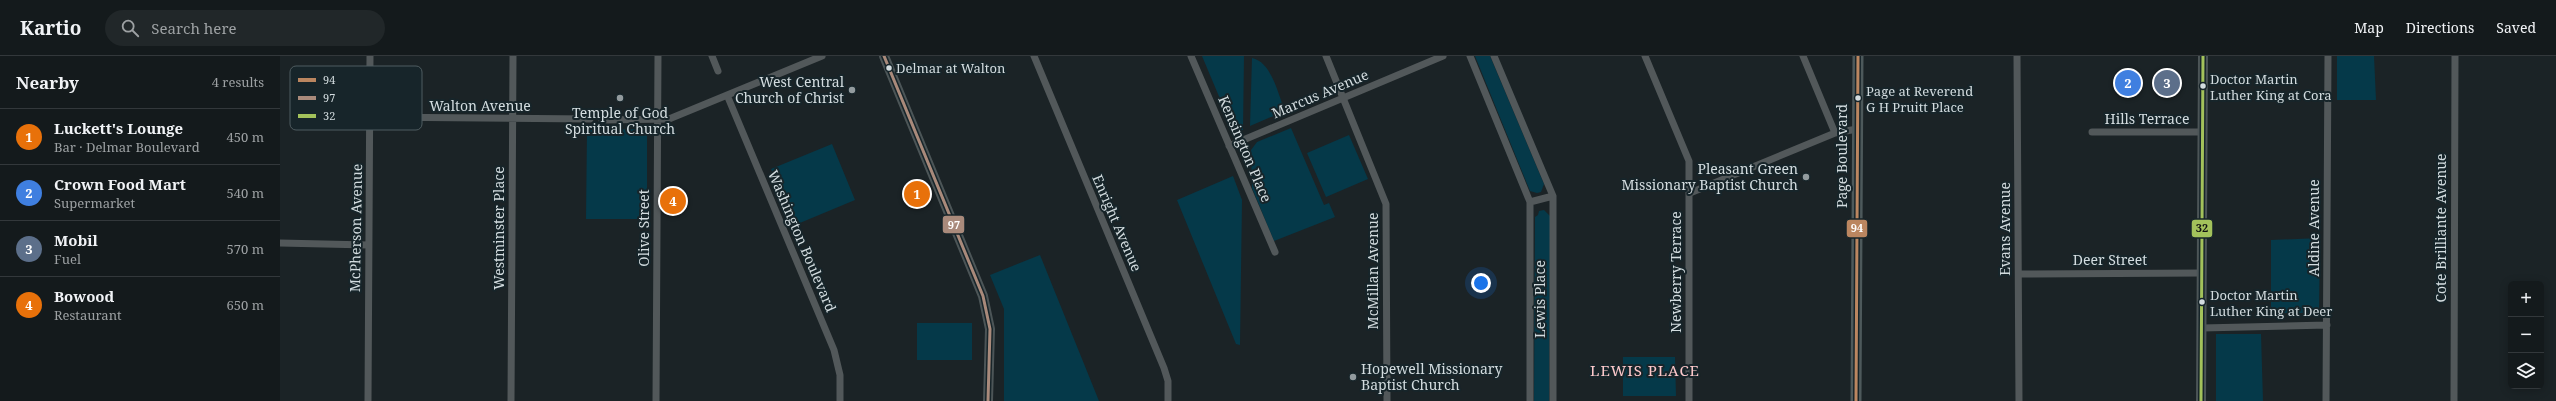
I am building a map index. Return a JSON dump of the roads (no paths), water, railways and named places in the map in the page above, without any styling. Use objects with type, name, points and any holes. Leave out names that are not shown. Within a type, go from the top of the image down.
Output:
[{"type":"main road","points":[[884,56],[985,303],[990,329],[988,401]]},
{"type":"main road","name":"Page Boulevard","points":[[1856,401],[1858,56]]},
{"type":"main road","points":[[2201,401],[2203,56]]},
{"type":"street","name":"Westminster Place","points":[[511,401],[513,56]]},
{"type":"street","name":"Olive Street","points":[[656,401],[658,56]]},
{"type":"street","points":[[712,56],[718,72]]},
{"type":"street","points":[[602,120],[657,120],[675,117],[822,56]]},
{"type":"street","name":"Enright Avenue","points":[[1034,56],[1164,368],[1168,381],[1168,401]]},
{"type":"street","name":"Kensington Place","points":[[1191,56],[1275,252]]},
{"type":"street","name":"McMillan Avenue","points":[[1326,56],[1386,204],[1387,401]]},
{"type":"street","name":"Marcus Avenue","points":[[1229,146],[1443,56]]},
{"type":"street","name":"Lewis Place","points":[[1470,56],[1530,202],[1530,401]]},
{"type":"street","name":"Lewis Place","points":[[1494,56],[1553,196],[1553,401]]},
{"type":"street","name":"Newberry Terrace","points":[[1645,56],[1689,161],[1689,401]]},
{"type":"street","points":[[1803,56],[1835,134]]},
{"type":"street","name":"Evans Avenue","points":[[2017,56],[2019,401]]},
{"type":"street","name":"Aldine Avenue","points":[[2326,401],[2328,56]]},
{"type":"street","name":"Cote Brilliante Avenue","points":[[2454,401],[2455,56]]},
{"type":"street","name":"Washington Boulevard","points":[[728,94],[834,350],[840,375],[840,401]]},
{"type":"street","name":"Walton Avenue","points":[[422,118],[590,119]]},
{"type":"street","points":[[1690,193],[1835,134],[1857,129]]},
{"type":"street","name":"McPherson Avenue","points":[[368,401],[370,130]]},
{"type":"street","name":"Hills Terrace","points":[[2092,132],[2203,132]]},
{"type":"street","points":[[1530,202],[1553,196]]},
{"type":"street","points":[[280,244],[368,245]]},
{"type":"street","name":"Deer Street","points":[[2019,274],[2202,273]]},
{"type":"street","points":[[2202,328],[2327,325]]},
{"type":"place","name":"Delmar at Walton","points":[[889,68]]},
{"type":"place","name":"Crown Food Mart","points":[[2128,83]]},
{"type":"place","name":"Mobil","points":[[2167,83]]},
{"type":"place","name":"Doctor Martin Luther King at Cora","points":[[2203,86]]},
{"type":"place","name":"West Central Church of Christ","points":[[852,90]]},
{"type":"place","name":"Temple of God Spiritual Church","points":[[620,98]]},
{"type":"place","name":"Page at Reverend G H Pruitt Place","points":[[1858,98]]},
{"type":"place","name":"Pleasant Green Missionary Baptist Church","points":[[1806,177]]},
{"type":"place","name":"Luckett's Lounge","points":[[917,194]]},
{"type":"place","name":"Bowood","points":[[673,201]]},
{"type":"place","name":"Doctor Martin Luther King at Deer","points":[[2202,302]]},
{"type":"place","name":"Hopewell Missionary Baptist Church","points":[[1353,377]]},
{"type":"district","name":"LEWIS PLACE","points":[[1645,371]]}]
